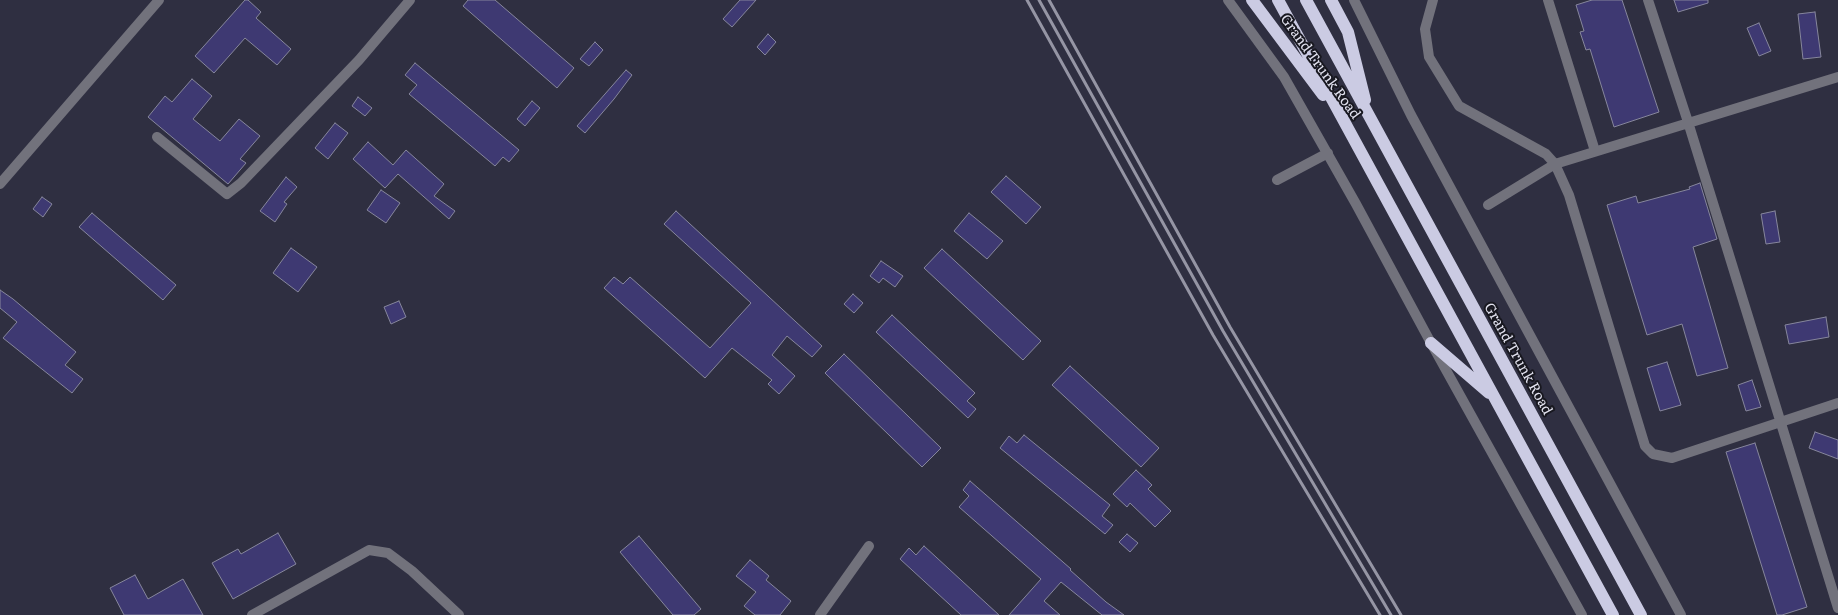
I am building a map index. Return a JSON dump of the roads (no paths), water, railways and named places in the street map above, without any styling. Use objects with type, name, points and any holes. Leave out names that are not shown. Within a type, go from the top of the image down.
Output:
[{"type":"highway","name":"Grand Trunk Road","points":[[1252,0],[1349,132]]},
{"type":"highway","name":"Grand Trunk Road","points":[[1278,0],[1613,615]]},
{"type":"highway","name":"Grand Trunk Road","points":[[1306,0],[1642,615]]},
{"type":"highway","name":"Grand Trunk Road","points":[[1331,0],[1348,32],[1369,117]]},
{"type":"highway","points":[[1431,343],[1494,398]]},
{"type":"street","points":[[0,184],[158,0]]},
{"type":"street","points":[[157,137],[227,194],[241,183],[354,65],[410,0]]},
{"type":"street","points":[[1228,0],[1284,77],[1328,153],[1431,343],[1582,615]]},
{"type":"street","points":[[1354,0],[1411,115],[1681,615]]},
{"type":"street","points":[[1433,0],[1425,30],[1429,57],[1459,106],[1546,154],[1555,164],[1569,195],[1645,446],[1653,454],[1672,458],[1838,403]]},
{"type":"street","points":[[1548,0],[1595,151]]},
{"type":"street","points":[[1648,0],[1688,122],[1838,608]]},
{"type":"street","points":[[1488,205],[1555,164],[1838,77]]},
{"type":"street","points":[[1277,180],[1328,153]]},
{"type":"street","points":[[820,615],[869,546]]},
{"type":"street","points":[[252,615],[369,550],[388,553],[412,571],[459,615]]},
{"type":"railway","points":[[1027,0],[1213,335],[1380,615]]},
{"type":"railway","points":[[1039,0],[1223,331],[1391,615]]},
{"type":"railway","points":[[1049,0],[1230,327],[1401,615]]}]
